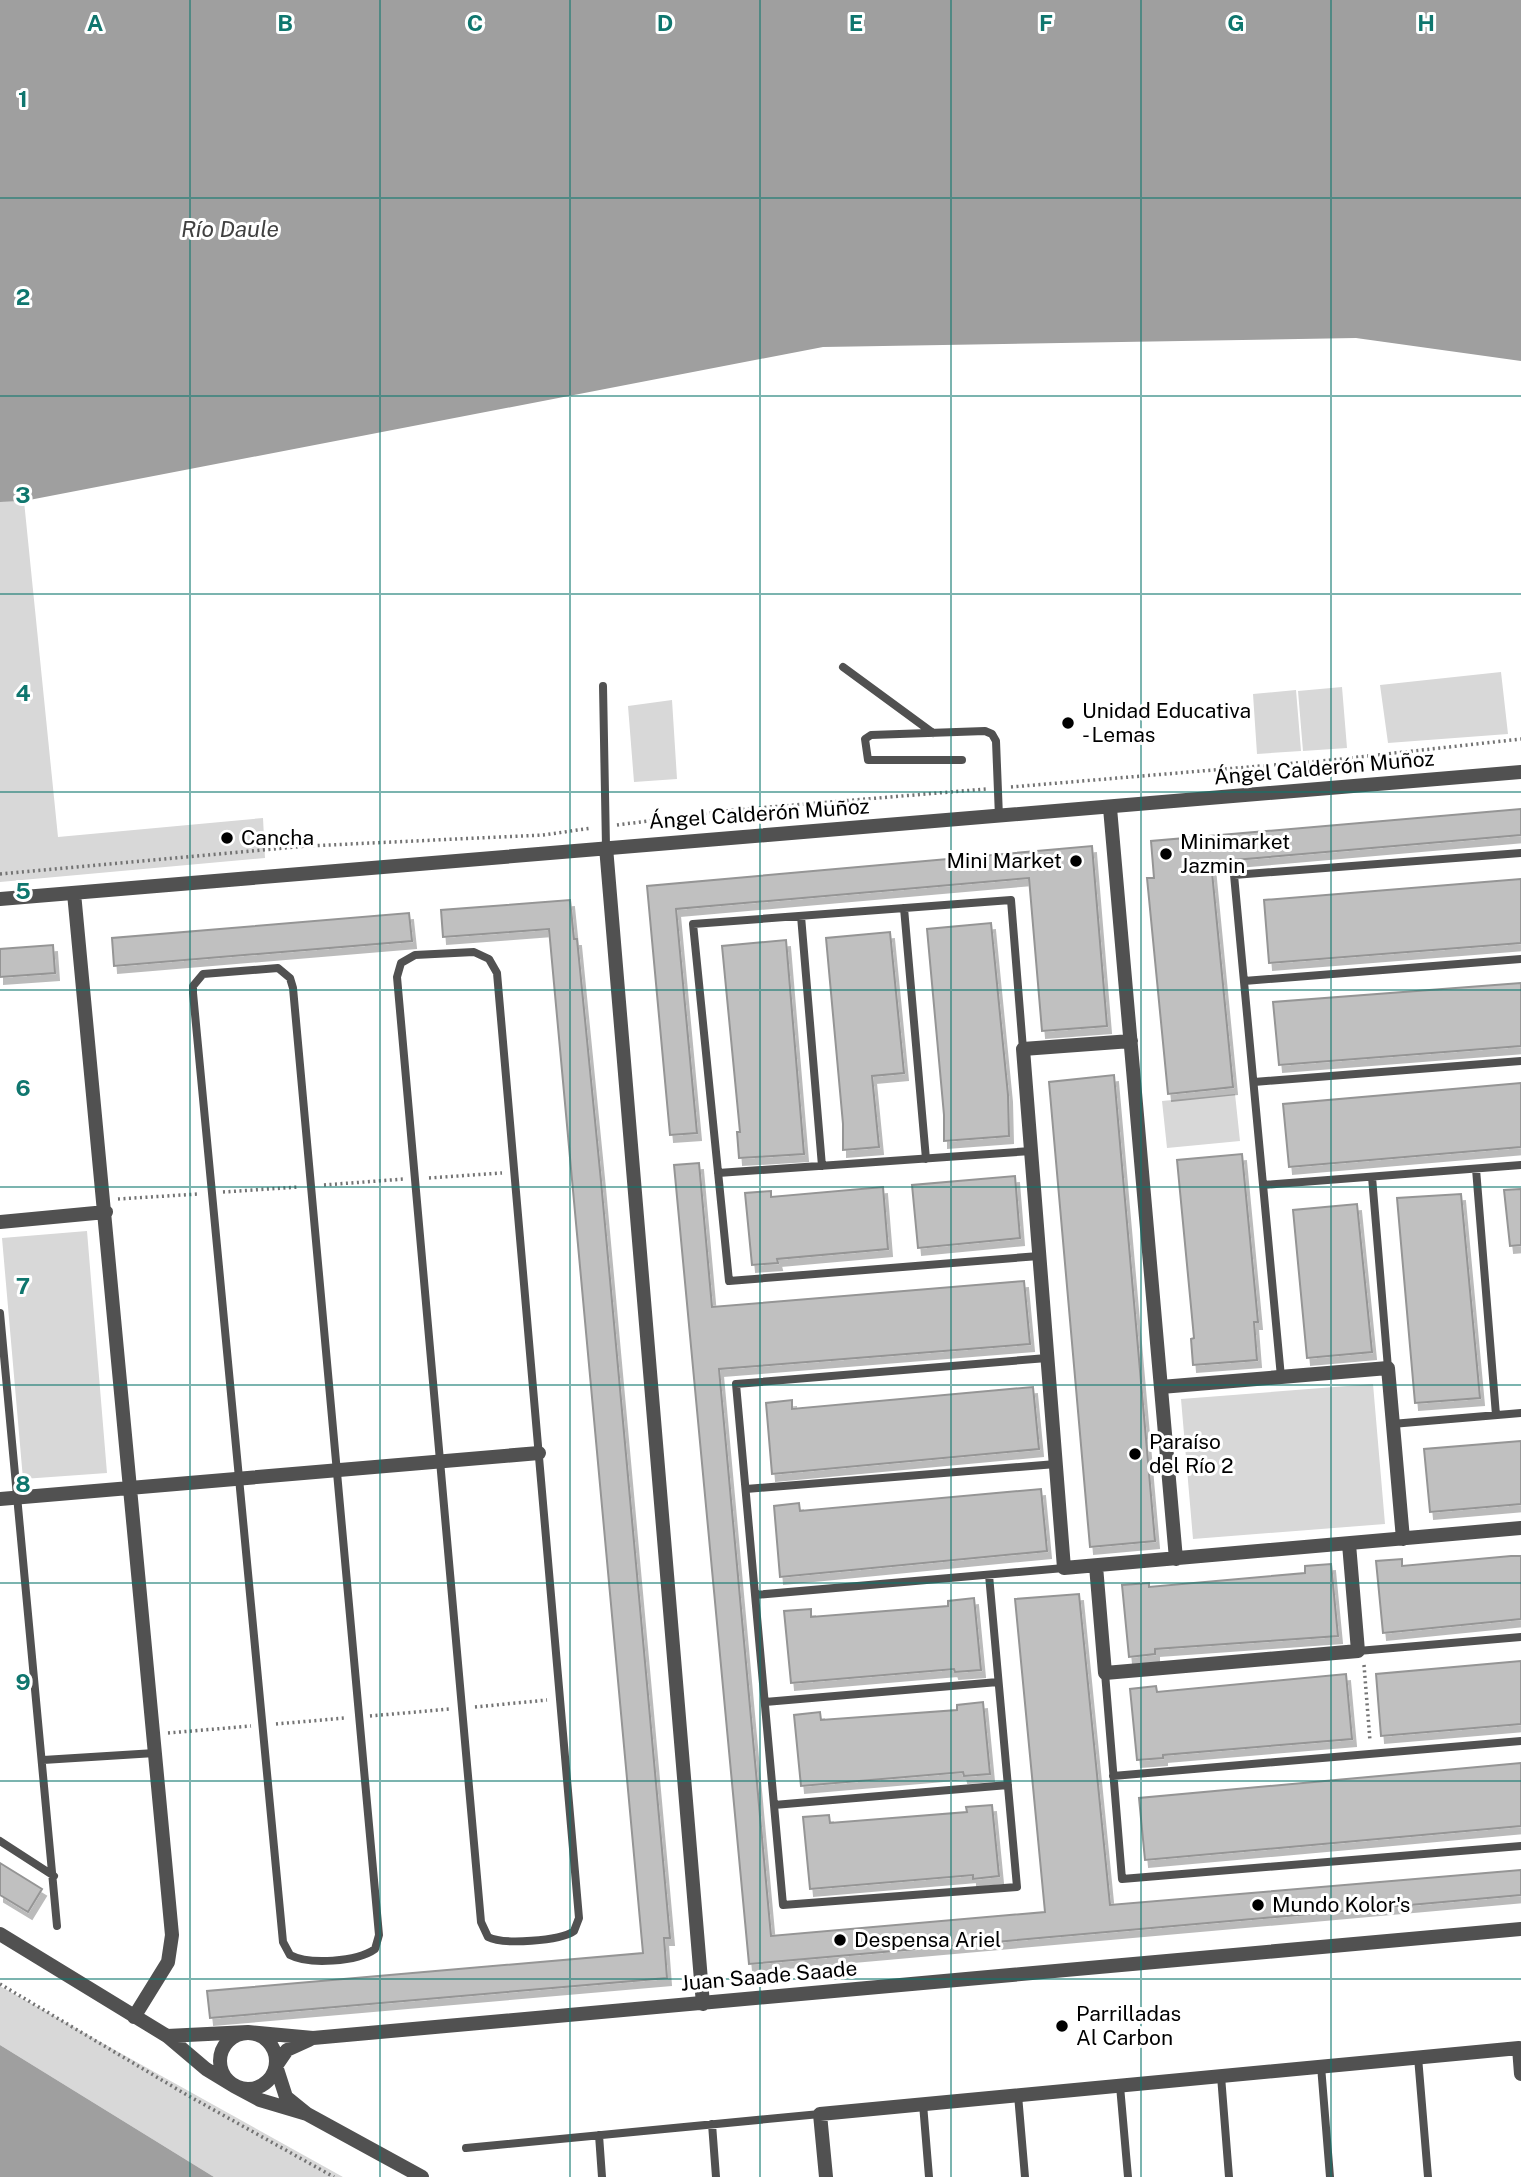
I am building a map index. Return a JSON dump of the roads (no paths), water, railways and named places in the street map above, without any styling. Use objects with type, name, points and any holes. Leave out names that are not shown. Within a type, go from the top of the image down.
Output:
[{"type":"street","name":"Ángel Calderón Muñoz","points":[[0,899],[1521,772]]},
{"type":"street","points":[[1110,808],[1177,1559]]},
{"type":"street","points":[[606,848],[702,2004]]},
{"type":"street","points":[[74,893],[106,1212],[172,1950],[168,1962],[134,2017]]},
{"type":"street","points":[[1131,1041],[1023,1049],[1064,1568],[1521,1528]]},
{"type":"street","points":[[0,1222],[106,1212]]},
{"type":"street","points":[[1161,1387],[1388,1368],[1403,1539]]},
{"type":"street","points":[[0,1499],[539,1453]]},
{"type":"street","points":[[1096,1566],[1105,1673],[1360,1651],[1349,1544]]},
{"type":"street","name":"Juan Saade Saade","points":[[313,2038],[1521,1929]]},
{"type":"street","points":[[0,1934],[167,2036],[206,2069],[234,2086],[260,2100],[307,2114]]},
{"type":"street","points":[[167,2036],[248,2032],[313,2038]]},
{"type":"street","points":[[313,2038],[287,2050],[276,2066],[273,2075],[260,2087],[251,2090],[234,2086],[221,2073],[220,2054],[230,2038],[248,2032],[266,2039],[276,2056],[276,2066],[277,2078],[286,2097],[307,2114],[422,2177]]},
{"type":"street","points":[[826,2177],[820,2114],[1520,2048],[1521,2074]]},
{"type":"lane","points":[[843,667],[933,733]]},
{"type":"lane","points":[[603,686],[606,848]]},
{"type":"lane","points":[[962,760],[872,761],[865,758],[867,736],[985,731],[992,734],[996,741],[999,817]]},
{"type":"lane","points":[[1281,1377],[1234,875],[1521,853]]},
{"type":"lane","points":[[1023,1049],[1011,900],[693,924],[729,1281],[1039,1256]]},
{"type":"lane","points":[[904,908],[926,1158]]},
{"type":"lane","points":[[802,916],[822,1166]]},
{"type":"lane","points":[[474,952],[489,959],[497,973],[539,1453],[579,1918],[574,1931],[563,1937],[494,1941],[488,1937],[481,1922],[397,977],[401,963],[415,955],[474,952]]},
{"type":"lane","points":[[1244,981],[1521,959]]},
{"type":"lane","points":[[278,968],[284,972],[293,988],[337,1471],[379,1935],[375,1949],[362,1957],[305,1960],[290,1955],[283,1942],[192,993],[193,986],[203,974],[278,968]]},
{"type":"lane","points":[[1254,1082],[1521,1061]]},
{"type":"lane","points":[[718,1173],[1031,1151]]},
{"type":"lane","points":[[1263,1185],[1521,1165]]},
{"type":"lane","points":[[1476,1169],[1496,1415]]},
{"type":"lane","points":[[1372,1177],[1388,1368]]},
{"type":"lane","points":[[0,1313],[57,1926]]},
{"type":"lane","points":[[989,1575],[1017,1886],[783,1905],[736,1384],[1047,1358]]},
{"type":"lane","points":[[1392,1424],[1521,1413]]},
{"type":"lane","points":[[746,1489],[1056,1464]]},
{"type":"lane","points":[[755,1595],[1064,1568]]},
{"type":"lane","points":[[1360,1651],[1521,1637]]},
{"type":"lane","points":[[1105,1673],[1122,1879],[1521,1846]]},
{"type":"lane","points":[[765,1702],[999,1682]]},
{"type":"lane","points":[[1113,1776],[1521,1741]]},
{"type":"lane","points":[[43,1760],[155,1753]]},
{"type":"lane","points":[[774,1805],[1008,1785]]},
{"type":"lane","points":[[0,1841],[54,1875]]},
{"type":"lane","points":[[1418,2057],[1428,2177]]},
{"type":"lane","points":[[1321,2066],[1330,2177]]},
{"type":"lane","points":[[1222,2076],[1229,2177]]},
{"type":"lane","points":[[1120,2085],[1128,2177]]},
{"type":"lane","points":[[1018,2095],[1025,2177]]},
{"type":"lane","points":[[923,2104],[929,2177]]},
{"type":"lane","points":[[466,2148],[820,2114]]},
{"type":"lane","points":[[712,2124],[716,2177]]},
{"type":"lane","points":[[599,2135],[602,2177]]},
{"type":"water","name":"Río Daule","points":[[0,0],[1521,0],[1521,361],[1356,338],[823,347],[24,501],[0,502]]},
{"type":"water","points":[[0,2045],[214,2177],[0,2177]]},
{"type":"place","name":"Unidad Educativa - Lemas","points":[[1068,723]]},
{"type":"place","name":"Cancha","points":[[227,838]]},
{"type":"place","name":"Minimarket Jazmin","points":[[1166,854]]},
{"type":"place","name":"Mini Market","points":[[1076,861]]},
{"type":"place","name":"Paraíso del Río 2","points":[[1135,1454]]},
{"type":"place","name":"Mundo Kolor's","points":[[1258,1905]]},
{"type":"place","name":"Despensa Ariel","points":[[840,1940]]},
{"type":"place","name":"Parrilladas Al Carbon","points":[[1062,2026]]}]
